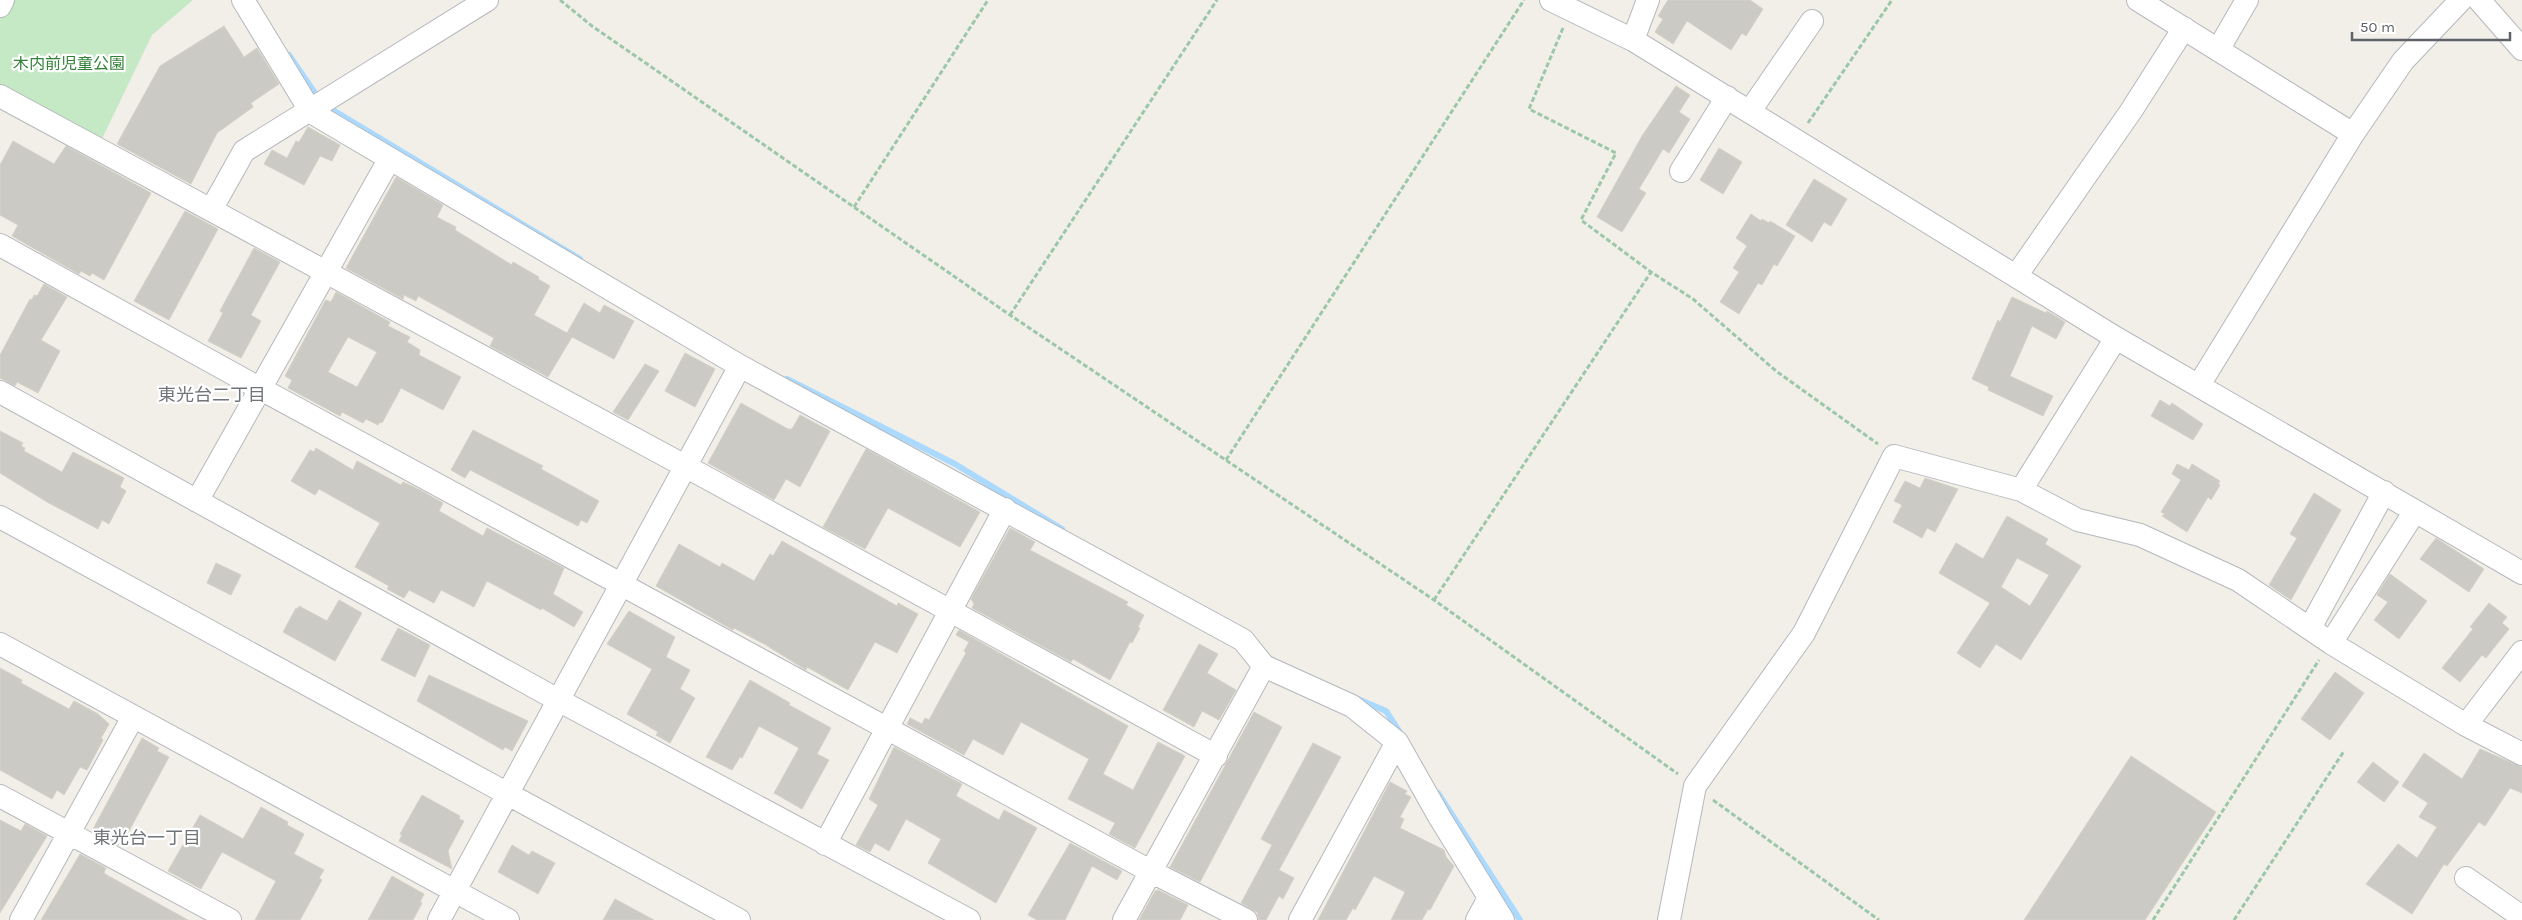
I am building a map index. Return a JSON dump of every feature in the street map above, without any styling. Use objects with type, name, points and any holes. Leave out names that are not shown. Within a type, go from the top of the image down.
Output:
[{"type":"street","points":[[0,6],[3,0]]},
{"type":"street","points":[[243,0],[311,112],[389,160],[740,366],[1243,640],[1264,666],[1352,706],[1397,742],[1503,920]]},
{"type":"street","points":[[211,210],[244,151],[311,112],[487,0]]},
{"type":"street","points":[[1633,40],[1648,0]]},
{"type":"street","points":[[2138,0],[2353,134]]},
{"type":"street","points":[[2218,50],[2247,0]]},
{"type":"street","points":[[2199,385],[2353,134],[2404,61],[2461,0]]},
{"type":"street","points":[[2479,0],[2522,49]]},
{"type":"street","points":[[1561,4],[1633,40],[2116,338],[2522,573]]},
{"type":"street","points":[[1750,111],[1812,21]]},
{"type":"street","points":[[2016,276],[2131,111],[2184,28]]},
{"type":"street","points":[[0,96],[685,466],[1216,756]]},
{"type":"street","points":[[1681,171],[1727,97]]},
{"type":"street","points":[[197,501],[389,160]]},
{"type":"street","points":[[0,245],[259,388],[622,583],[1150,871],[1246,920]]},
{"type":"street","points":[[2022,490],[2116,338]]},
{"type":"street","points":[[439,920],[740,366]]},
{"type":"street","points":[[0,392],[558,700],[969,920]]},
{"type":"street","points":[[1669,920],[1695,786],[1804,633],[1894,456],[2022,490],[2078,520],[2140,535],[2238,580],[2330,643],[2466,725],[2522,754]]},
{"type":"street","points":[[2310,628],[2384,492]]},
{"type":"street","points":[[824,844],[1005,509]]},
{"type":"street","points":[[2330,643],[2415,510]]},
{"type":"street","points":[[0,517],[739,920]]},
{"type":"street","points":[[0,644],[508,920]]},
{"type":"street","points":[[2466,725],[2522,652]]},
{"type":"street","points":[[1124,920],[1264,666]]},
{"type":"street","points":[[21,920],[133,716]]},
{"type":"street","points":[[1300,920],[1397,742]]},
{"type":"street","points":[[0,796],[230,920]]},
{"type":"street","points":[[2466,878],[2522,917]]},
{"type":"street","points":[[1477,920],[1489,898]]},
{"type":"path","points":[[560,0],[592,26],[1010,315],[1434,600],[1879,920]]},
{"type":"path","points":[[854,207],[988,0]]},
{"type":"path","points":[[1010,315],[1217,0]]},
{"type":"path","points":[[1226,460],[1524,0]]},
{"type":"path","points":[[1796,140],[1892,0]]},
{"type":"path","points":[[1561,4],[1529,108],[1616,152],[1581,220],[1650,272],[1693,300],[1776,371],[1894,456]]},
{"type":"path","points":[[1434,600],[1650,272]]},
{"type":"path","points":[[2152,920],[2330,643]]},
{"type":"path","points":[[2234,920],[2344,751]]},
{"type":"green space","name":"木内前児童公園","points":[[3,0],[193,0],[152,35],[97,149],[0,96],[0,6]]},
{"type":"building","points":[[1668,0],[1750,0],[1763,9],[1746,36],[1742,33],[1731,50],[1687,21],[1673,44],[1655,32],[1663,19],[1658,16]]},
{"type":"building","points":[[224,26],[244,57],[257,48],[279,84],[251,103],[253,107],[217,133],[191,184],[117,144],[160,66]]},
{"type":"building","points":[[1676,86],[1690,95],[1679,112],[1690,119],[1669,153],[1663,149],[1639,189],[1646,193],[1622,232],[1597,217],[1642,136]]},
{"type":"building","points":[[308,127],[340,145],[332,161],[320,156],[304,185],[264,164],[272,150],[287,158],[296,141],[299,142]]},
{"type":"building","points":[[13,141],[54,164],[66,146],[151,193],[104,280],[92,273],[90,276],[81,271],[79,274],[12,236],[18,225],[0,215],[0,165]]},
{"type":"building","points":[[1719,148],[1742,162],[1723,194],[1700,180]]},
{"type":"building","points":[[396,177],[443,205],[437,217],[456,227],[455,230],[512,265],[513,262],[539,277],[538,279],[550,286],[534,315],[567,333],[584,303],[600,313],[604,305],[634,321],[614,359],[572,337],[548,377],[490,346],[494,338],[418,296],[416,301],[404,295],[403,299],[346,268]]},
{"type":"building","points":[[1814,179],[1847,199],[1831,226],[1824,222],[1812,242],[1786,225]]},
{"type":"building","points":[[185,211],[218,229],[169,320],[134,301]]},
{"type":"building","points":[[1751,214],[1761,221],[1762,219],[1769,223],[1770,221],[1795,236],[1777,266],[1774,264],[1762,285],[1758,283],[1739,314],[1720,302],[1739,272],[1733,268],[1747,246],[1736,238]]},
{"type":"building","points":[[254,248],[280,262],[251,315],[261,321],[241,358],[208,341],[223,313],[220,311]]},
{"type":"building","points":[[44,284],[67,297],[41,340],[60,351],[38,393],[17,382],[15,386],[0,378],[0,355],[30,299],[32,300],[34,295],[37,296]]},
{"type":"building","points":[[336,292],[390,322],[388,326],[410,337],[407,342],[420,350],[419,355],[461,377],[443,410],[401,388],[382,423],[380,422],[378,425],[366,419],[363,423],[342,412],[340,416],[288,388],[292,380],[285,376],[325,301],[331,302]],"holes":[[[348,337],[377,352],[357,387],[328,372]]]},
{"type":"building","points":[[2012,297],[2046,313],[2047,311],[2065,322],[2056,339],[2032,326],[2010,376],[2053,396],[2043,416],[1988,390],[1989,387],[1972,379],[1998,320],[2000,322]]},
{"type":"building","points":[[685,353],[715,369],[695,407],[665,391]]},
{"type":"building","points":[[645,364],[659,371],[628,420],[613,412]]},
{"type":"building","points":[[2160,400],[2170,406],[2172,403],[2203,424],[2193,440],[2151,416]]},
{"type":"building","points":[[741,403],[788,429],[792,429],[800,415],[830,431],[800,487],[786,479],[774,500],[708,463]]},
{"type":"building","points":[[473,430],[543,466],[541,469],[599,501],[587,523],[581,520],[578,526],[470,470],[465,478],[451,470]]},
{"type":"building","points":[[0,431],[23,443],[21,446],[25,448],[24,451],[62,472],[73,452],[124,478],[120,487],[126,491],[109,524],[102,520],[98,529],[47,502],[0,473]]},
{"type":"building","points":[[316,448],[353,470],[357,461],[401,485],[403,482],[420,490],[443,503],[439,511],[483,536],[487,528],[564,568],[553,594],[583,612],[574,627],[542,608],[541,610],[487,581],[474,607],[441,590],[434,603],[409,590],[404,598],[387,589],[389,586],[355,567],[380,523],[319,489],[315,495],[291,481],[310,450],[314,452]]},
{"type":"building","points":[[866,449],[980,512],[960,547],[888,508],[865,549],[823,527]]},
{"type":"building","points":[[2177,464],[2189,470],[2192,464],[2220,481],[2218,484],[2220,485],[2211,500],[2208,497],[2187,532],[2162,516],[2165,514],[2161,512],[2181,480],[2172,474]]},
{"type":"building","points":[[1925,478],[1958,489],[1935,532],[1927,528],[1922,538],[1893,522],[1902,505],[1894,501],[1905,481],[1920,488]]},
{"type":"building","points":[[2314,493],[2341,510],[2291,600],[2269,585],[2297,538],[2290,534]]},
{"type":"building","points":[[2007,516],[2048,539],[2045,544],[2081,566],[2021,660],[1996,644],[1980,668],[1957,653],[1990,603],[1939,573],[1956,543],[1983,559]],"holes":[[[2017,558],[2049,575],[2030,606],[2001,587]]]},
{"type":"building","points":[[1010,528],[1035,542],[1030,550],[1128,602],[1126,605],[1144,615],[1138,627],[1140,628],[1132,643],[1130,642],[1110,680],[1073,659],[1071,662],[972,608],[974,604],[971,599]]},
{"type":"building","points":[[2436,538],[2484,569],[2469,592],[2420,559]]},
{"type":"building","points":[[782,541],[897,606],[898,603],[918,614],[897,653],[875,642],[848,690],[807,667],[806,670],[766,645],[734,628],[733,630],[656,586],[679,544],[720,567],[722,563],[754,581],[770,554],[773,556]]},
{"type":"building","points":[[216,563],[241,575],[231,595],[207,583]]},
{"type":"building","points":[[2390,574],[2427,601],[2399,639],[2374,620],[2388,602],[2377,595]]},
{"type":"building","points":[[339,600],[362,613],[335,661],[283,632],[296,608],[298,609],[299,606],[327,621]]},
{"type":"building","points":[[2489,603],[2507,617],[2502,623],[2509,629],[2486,658],[2482,655],[2460,682],[2442,668],[2473,629],[2470,627]]},
{"type":"building","points":[[629,611],[675,637],[666,657],[690,670],[680,689],[695,698],[670,743],[656,735],[658,732],[627,714],[652,669],[607,644]]},
{"type":"building","points":[[398,628],[430,645],[415,677],[381,660]]},
{"type":"building","points":[[959,630],[1128,726],[1103,774],[1133,790],[1158,742],[1185,756],[1135,848],[1109,834],[1115,823],[1068,799],[1089,759],[1021,722],[1003,755],[973,739],[964,755],[907,724],[910,718],[922,724],[925,718],[929,720],[966,653],[964,651],[969,642],[956,635]]},
{"type":"building","points":[[1199,644],[1218,654],[1207,673],[1236,690],[1219,720],[1202,711],[1194,727],[1163,710]]},
{"type":"building","points":[[0,668],[22,680],[21,683],[69,709],[74,701],[98,714],[109,724],[87,770],[80,767],[64,795],[57,790],[52,799],[0,770]]},
{"type":"building","points":[[2335,672],[2364,693],[2330,740],[2301,719]]},
{"type":"building","points":[[429,675],[528,721],[512,751],[505,747],[503,750],[417,701]]},
{"type":"building","points":[[750,680],[790,703],[789,705],[831,728],[817,754],[829,760],[802,809],[774,793],[799,748],[759,726],[742,758],[740,757],[732,770],[706,757]]},
{"type":"building","points":[[1254,712],[1282,727],[1200,882],[1170,867]]},
{"type":"building","points":[[142,738],[159,748],[157,751],[169,757],[122,844],[120,842],[118,845],[92,831]]},
{"type":"building","points":[[1313,743],[1341,757],[1279,870],[1294,878],[1283,899],[1279,896],[1266,920],[1259,920],[1257,912],[1241,903],[1272,845],[1261,839]]},
{"type":"building","points":[[894,747],[962,784],[956,796],[999,820],[1004,810],[1037,828],[996,903],[928,863],[941,839],[906,819],[889,851],[875,843],[870,852],[856,845],[878,805],[869,799]]},
{"type":"building","points":[[2480,749],[2522,767],[2522,793],[2510,788],[2485,826],[2479,822],[2447,866],[2444,864],[2412,914],[2366,884],[2398,844],[2417,858],[2437,827],[2419,817],[2428,803],[2402,786],[2424,753],[2462,779]]},
{"type":"building","points":[[2131,756],[2216,812],[2145,920],[2024,920]]},
{"type":"building","points":[[2373,762],[2399,782],[2384,802],[2357,782]]},
{"type":"building","points":[[1390,782],[1407,791],[1405,794],[1411,797],[1400,817],[1404,819],[1400,828],[1444,850],[1446,857],[1454,866],[1430,910],[1428,909],[1422,920],[1391,920],[1405,892],[1374,876],[1355,910],[1353,908],[1346,920],[1318,920]]},
{"type":"building","points":[[422,795],[460,816],[459,819],[464,821],[448,851],[452,869],[399,841],[402,835],[400,834]]},
{"type":"building","points":[[261,807],[288,822],[287,825],[304,834],[294,854],[324,870],[319,878],[322,880],[300,920],[255,920],[276,881],[222,852],[201,889],[168,871],[200,815],[243,839]]},
{"type":"building","points":[[0,820],[21,831],[25,824],[47,836],[0,913]]},
{"type":"building","points":[[1070,843],[1122,871],[1117,880],[1092,866],[1065,920],[1037,920],[1028,915]]},
{"type":"building","points":[[512,845],[529,855],[532,851],[555,863],[538,894],[498,872]]},
{"type":"building","points":[[80,854],[106,868],[105,874],[188,920],[41,920]]},
{"type":"building","points":[[392,876],[424,894],[420,902],[422,903],[413,920],[368,920]]},
{"type":"building","points":[[1158,890],[1188,905],[1180,920],[1139,920],[1155,891]]},
{"type":"building","points":[[615,899],[654,920],[603,920]]},
{"type":"waterway","points":[[289,55],[317,96]]},
{"type":"waterway","points":[[333,110],[580,259]]},
{"type":"waterway","points":[[787,379],[955,464],[1062,529]]},
{"type":"waterway","points":[[1358,699],[1386,711],[1401,734]]},
{"type":"waterway","points":[[1438,793],[1520,920]]},
{"type":"district","name":"東光台二丁目","points":[[212,395]]},
{"type":"district","name":"東光台一丁目","points":[[147,838]]}]
